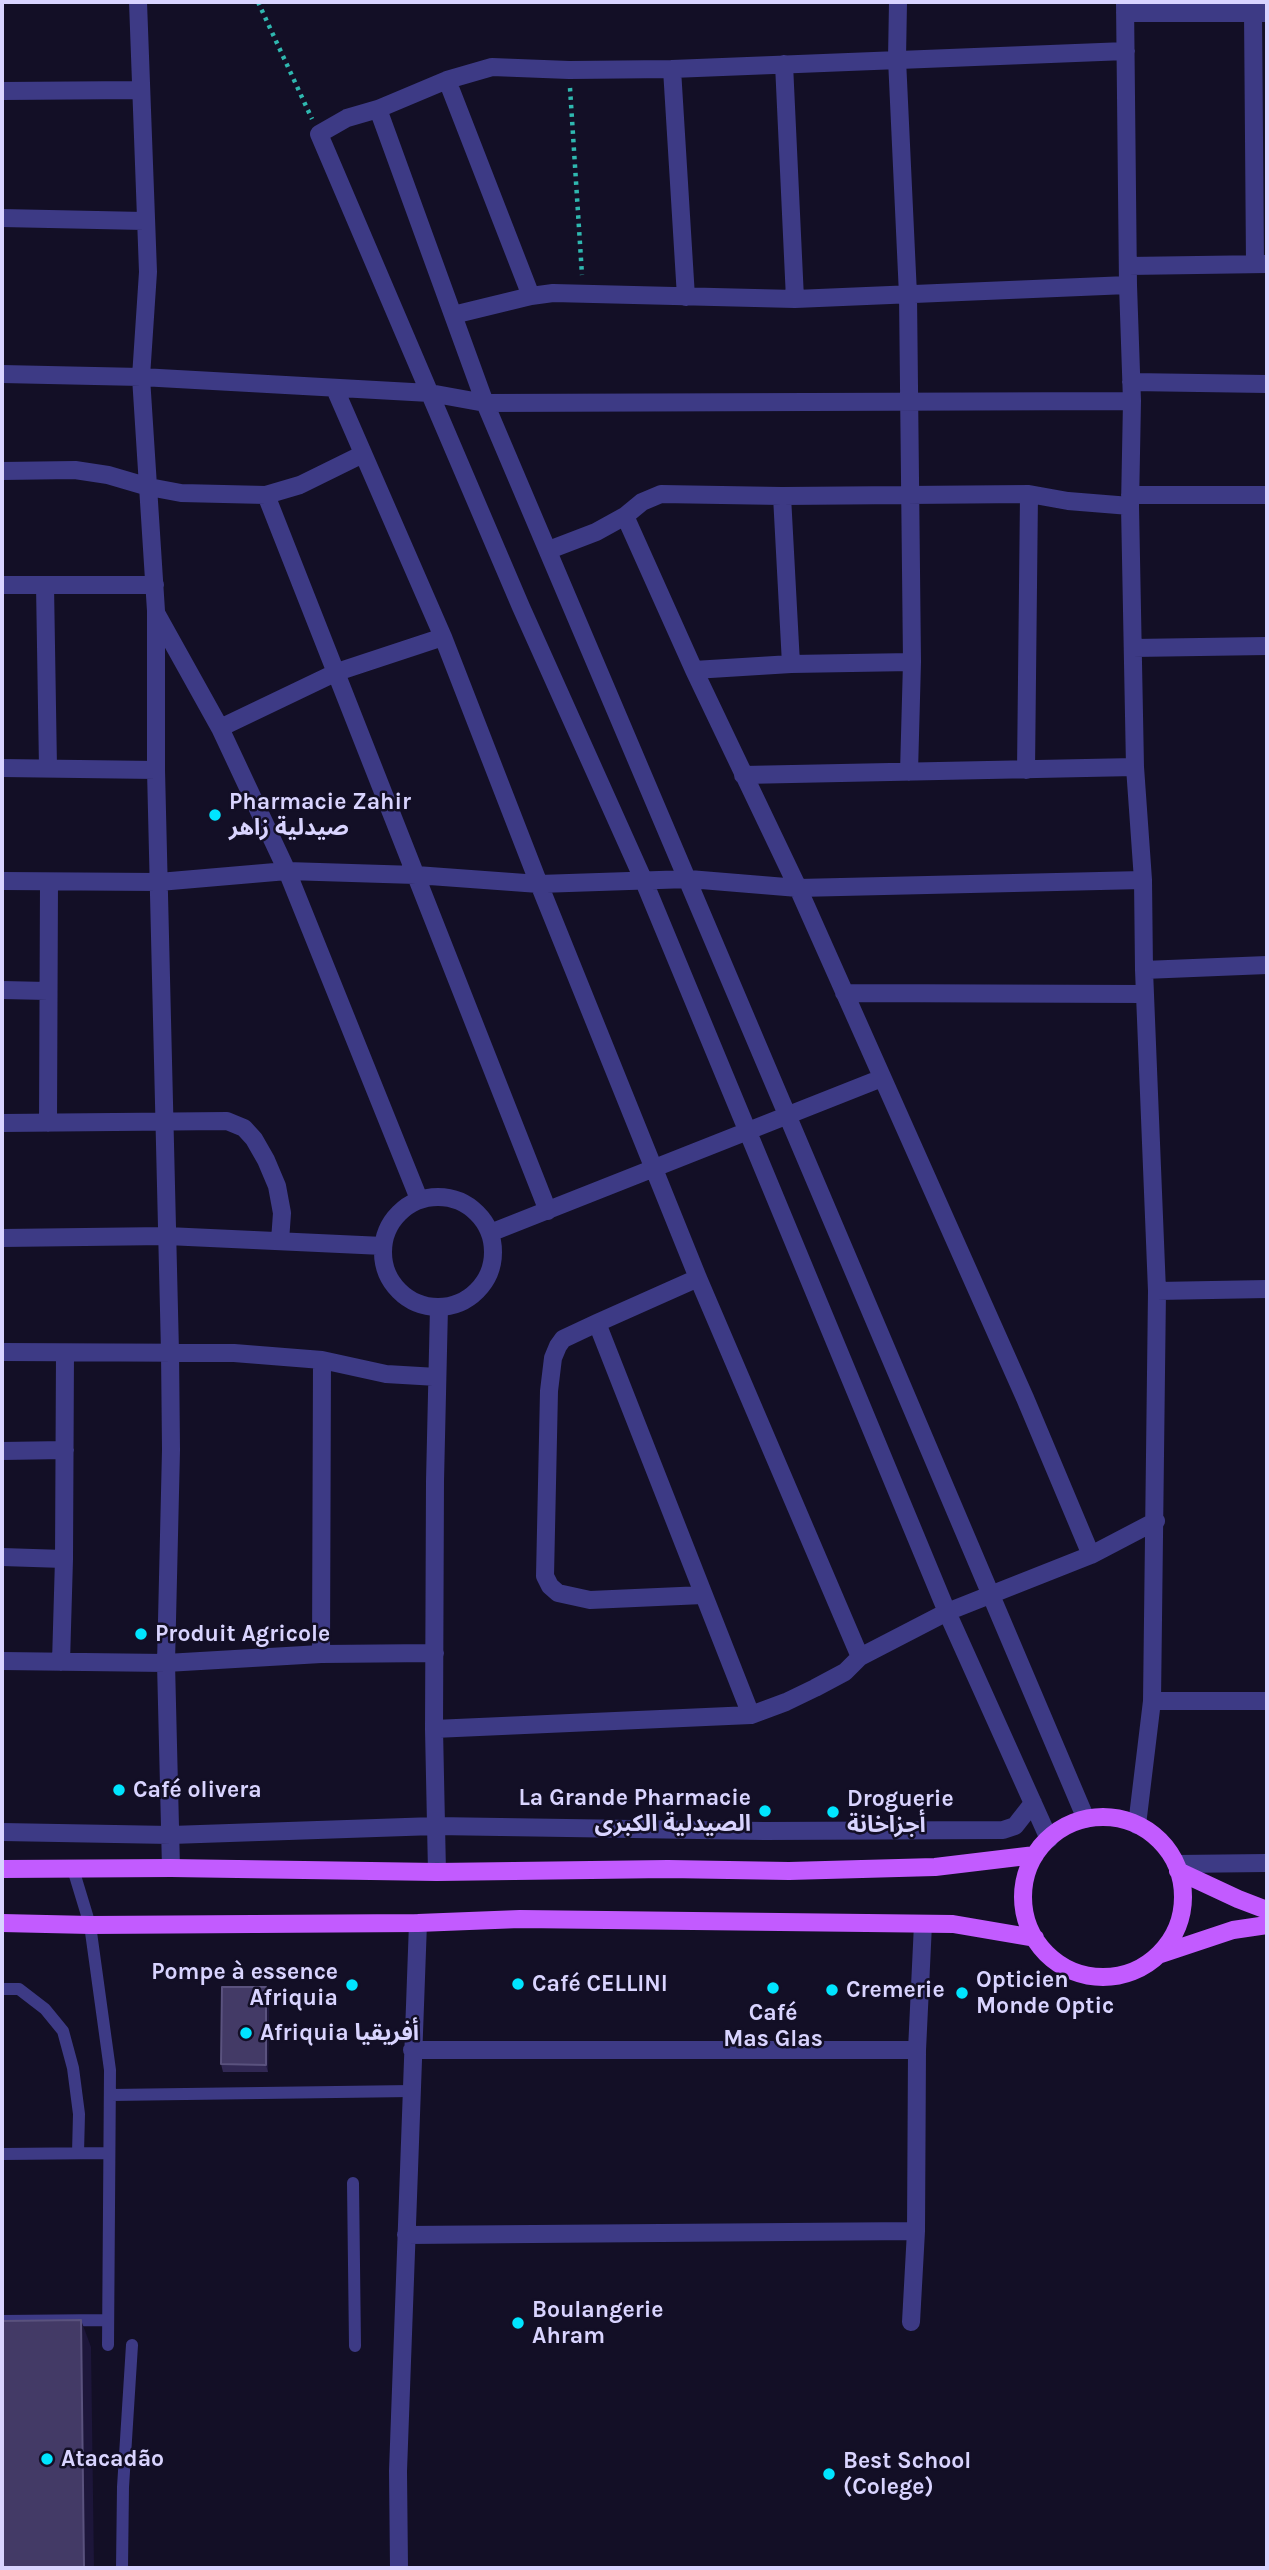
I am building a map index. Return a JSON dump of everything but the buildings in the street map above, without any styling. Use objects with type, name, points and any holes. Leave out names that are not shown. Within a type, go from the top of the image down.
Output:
[{"type":"main road","points":[[1158,1955],[1174,1933],[1181,1913],[1182,1892],[1177,1868],[1157,1838],[1137,1825],[1109,1817],[1086,1819],[1066,1827],[1049,1839],[1035,1855],[1026,1875],[1023,1891],[1026,1918],[1035,1938],[1046,1953],[1060,1965],[1077,1973],[1095,1977],[1132,1972],[1158,1955],[1233,1930],[1267,1925]]},
{"type":"main road","points":[[2,1869],[171,1868],[437,1872],[868,1869],[935,1867],[1035,1855]]},
{"type":"main road","points":[[1177,1868],[1238,1899],[1267,1910]]},
{"type":"main road","points":[[2,1923],[418,1923],[520,1919],[923,1924],[964,1925],[1035,1938]]},
{"type":"street","points":[[138,2],[144,221],[148,272],[141,377],[156,611],[156,770],[170,1352],[171,1450],[166,1663],[171,1868]]},
{"type":"street","points":[[898,2],[897,60],[908,295],[912,662],[909,772]]},
{"type":"street","points":[[1128,266],[1261,264],[1260,13],[1125,7],[1128,285],[1132,401],[1130,501],[1135,767],[1143,880],[1157,1291],[1152,1701],[1137,1825]]},
{"type":"street","points":[[1049,1839],[947,1612],[643,879],[521,607],[319,134],[347,118],[377,109],[447,80],[492,67],[569,70],[673,69],[1126,51]]},
{"type":"street","points":[[785,64],[794,299]]},
{"type":"street","points":[[673,69],[686,297]]},
{"type":"street","points":[[447,80],[531,296]]},
{"type":"street","points":[[2,91],[140,90]]},
{"type":"street","points":[[377,109],[485,403],[1086,1819]]},
{"type":"street","points":[[2,218],[144,221]]},
{"type":"street","points":[[453,315],[553,293],[794,299],[1128,285]]},
{"type":"street","points":[[2,374],[141,377],[430,393],[485,403],[1132,401]]},
{"type":"street","points":[[1131,382],[1267,384]]},
{"type":"street","points":[[335,389],[443,637],[539,884],[698,1278],[860,1657]]},
{"type":"street","points":[[2,471],[75,470],[108,475],[181,493],[266,495],[300,485],[363,454]]},
{"type":"street","points":[[549,550],[596,531],[625,516],[642,502],[661,494],[1029,494],[1068,501],[1267,495]]},
{"type":"street","points":[[1026,770],[1029,494]]},
{"type":"street","points":[[266,495],[548,1211]]},
{"type":"street","points":[[782,496],[791,664]]},
{"type":"street","points":[[625,516],[694,670],[798,888],[1026,1398],[1091,1555]]},
{"type":"street","points":[[2,585],[155,585]]},
{"type":"street","points":[[45,585],[48,768]]},
{"type":"street","points":[[156,611],[220,728],[287,871],[419,1199]]},
{"type":"street","points":[[220,728],[337,672],[443,637]]},
{"type":"street","points":[[1133,648],[1267,646]]},
{"type":"street","points":[[694,670],[791,664],[912,662]]},
{"type":"street","points":[[743,775],[1135,767]]},
{"type":"street","points":[[2,768],[156,770]]},
{"type":"street","points":[[2,881],[159,882],[287,871],[539,884],[689,879],[798,888],[1143,880]]},
{"type":"street","points":[[48,1123],[49,882]]},
{"type":"street","points":[[1144,970],[1267,965]]},
{"type":"street","points":[[2,990],[48,991]]},
{"type":"street","points":[[844,993],[1145,993]]},
{"type":"street","points":[[490,1233],[882,1078]]},
{"type":"street","points":[[2,1123],[227,1121],[244,1128],[254,1139],[277,1186],[282,1213],[280,1241]]},
{"type":"street","points":[[444,1196],[456,1199],[477,1212],[490,1233],[493,1258],[485,1281],[467,1299],[456,1304],[439,1307],[420,1305],[399,1292],[386,1271],[383,1246],[391,1223],[408,1205],[419,1199],[444,1196]]},
{"type":"street","points":[[2,1238],[167,1236],[383,1246]]},
{"type":"street","points":[[698,1278],[563,1339],[553,1358],[549,1391],[545,1576],[550,1586],[558,1593],[590,1600],[703,1595]]},
{"type":"street","points":[[1157,1291],[1267,1289]]},
{"type":"street","points":[[437,1872],[434,1729],[439,1307]]},
{"type":"street","points":[[597,1323],[751,1715]]},
{"type":"street","points":[[2,1352],[234,1353],[322,1360],[386,1374],[437,1377]]},
{"type":"street","points":[[61,1662],[65,1353]]},
{"type":"street","points":[[321,1654],[322,1360]]},
{"type":"street","points":[[2,1451],[65,1450]]},
{"type":"street","points":[[434,1729],[751,1715],[786,1702],[845,1672],[860,1657],[947,1612],[1091,1555],[1156,1521]]},
{"type":"street","points":[[2,1557],[64,1559]]},
{"type":"street","points":[[2,1661],[166,1663],[321,1654],[435,1653]]},
{"type":"street","points":[[1152,1701],[1267,1701]]},
{"type":"street","points":[[2,1832],[171,1835],[435,1826],[764,1831],[1003,1830],[1015,1826],[1033,1803]]},
{"type":"street","points":[[1177,1868],[1267,1863]]},
{"type":"street","points":[[399,2568],[398,2471],[418,1923]]},
{"type":"street","points":[[912,2322],[916,2231],[917,2050],[923,1924]]},
{"type":"street","points":[[412,2050],[917,2050]]},
{"type":"street","points":[[406,2235],[916,2231]]},
{"type":"lane","points":[[72,1869],[90,1925],[107,2043],[110,2095],[108,2345]]},
{"type":"lane","points":[[2,1989],[19,1989],[45,2010],[63,2031],[73,2068],[78,2103],[78,2154]]},
{"type":"lane","points":[[110,2095],[412,2091]]},
{"type":"lane","points":[[2,2154],[108,2153]]},
{"type":"lane","points":[[353,2183],[355,2346]]},
{"type":"lane","points":[[2,2321],[108,2320]]},
{"type":"lane","points":[[122,2568],[123,2487],[132,2345]]},
{"type":"path","points":[[258,2],[319,134]]},
{"type":"path","points":[[569,70],[583,295]]},
{"type":"place","name":"Pharmacie Zahir صيدلية زاهر","points":[[215,815]]},
{"type":"place","name":"Produit Agricole","points":[[141,1634]]},
{"type":"place","name":"Café olivera","points":[[119,1790]]},
{"type":"place","name":"La Grande Pharmacie الصيدلية الكبرى","points":[[765,1811]]},
{"type":"place","name":"Droguerie أجزاخانة","points":[[833,1812]]},
{"type":"place","name":"Café CELLINI","points":[[518,1984]]},
{"type":"place","name":"Pompe à essence Afriquia","points":[[352,1985]]},
{"type":"place","name":"Café Mas Glas","points":[[773,1988]]},
{"type":"place","name":"Cremerie","points":[[832,1990]]},
{"type":"place","name":"Opticien Monde Optic","points":[[962,1993]]},
{"type":"place","name":"Afriquia أفريقيا","points":[[246,2033]]},
{"type":"place","name":"Boulangerie Ahram","points":[[518,2323]]},
{"type":"place","name":"Atacadão","points":[[47,2459]]},
{"type":"place","name":"Best School (Colege)","points":[[829,2474]]}]
